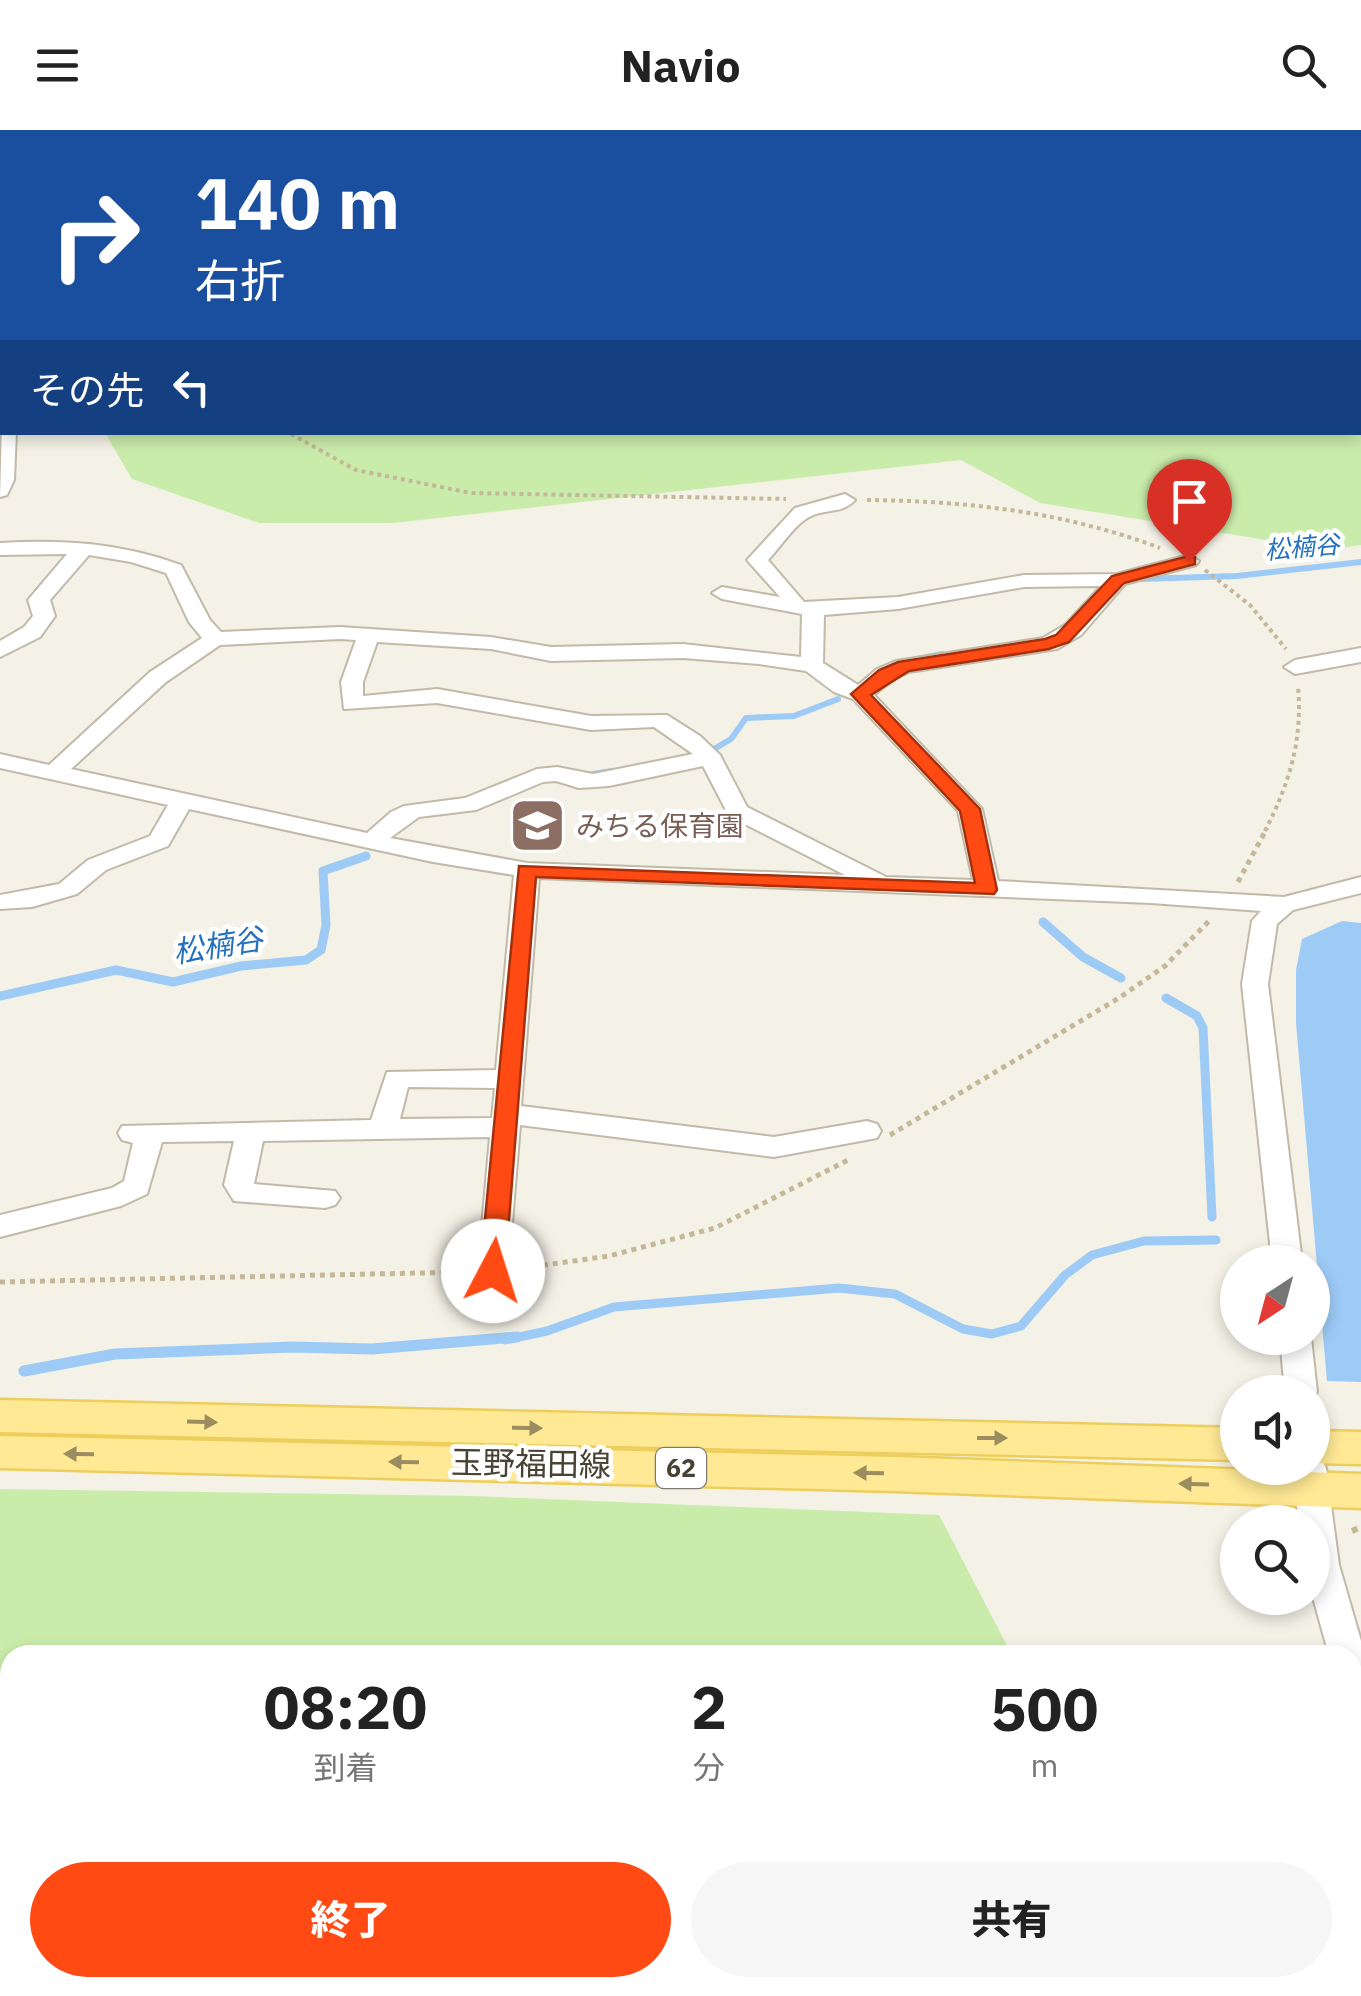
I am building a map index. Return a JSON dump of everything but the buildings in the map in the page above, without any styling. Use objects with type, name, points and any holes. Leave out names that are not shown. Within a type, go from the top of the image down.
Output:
[{"type":"main road","name":"玉野福田線","points":[[0,1416],[1220,1444]]},
{"type":"main road","points":[[1330,1447],[1361,1448]]},
{"type":"main road","name":"玉野福田線","points":[[0,1452],[1220,1478]]},
{"type":"main road","name":"玉野福田線","points":[[1319,1485],[1358,1516]]},
{"type":"street","points":[[0,491],[7,435]]},
{"type":"street","points":[[812,664],[804,608],[757,560],[802,512],[835,506],[845,500]]},
{"type":"street","points":[[0,550],[55,546],[151,560],[174,569],[200,622],[215,639]]},
{"type":"street","points":[[0,650],[32,632],[44,616],[39,600],[83,550]]},
{"type":"street","points":[[722,593],[804,608],[898,603],[1024,581],[1118,580],[1198,566]]},
{"type":"street","points":[[860,694],[904,666],[1049,644],[1063,638],[1118,580]]},
{"type":"street","points":[[54,773],[158,677],[215,639],[340,633],[491,644],[551,654],[683,651],[812,664],[842,687],[860,694],[970,809],[987,890]]},
{"type":"street","points":[[368,636],[352,682],[352,704],[437,696],[591,722],[659,720],[692,741],[709,758],[737,811],[886,886]]},
{"type":"street","points":[[1294,667],[1361,655]]},
{"type":"street","points":[[373,842],[384,828],[409,810],[484,800],[506,787],[556,774],[578,781],[709,758]]},
{"type":"street","points":[[0,761],[373,842],[526,870],[1284,904],[1361,885]]},
{"type":"street","points":[[0,902],[32,899],[68,889],[97,866],[159,840],[182,801]]},
{"type":"street","points":[[493,1271],[526,870]]},
{"type":"street","points":[[1284,904],[1265,921],[1256,984],[1284,1245]]},
{"type":"street","points":[[383,1128],[397,1078],[506,1079]]},
{"type":"street","points":[[0,1226],[121,1196],[137,1187],[141,1133],[383,1128],[506,1120],[774,1148],[868,1131]]},
{"type":"street","points":[[251,1131],[239,1185],[244,1194],[325,1198]]},
{"type":"street","points":[[1312,1485],[1322,1566],[1345,1645]]},
{"type":"path","points":[[293,435],[356,470],[471,494],[786,499]]},
{"type":"path","points":[[845,500],[946,501],[1028,510],[1122,534],[1198,566],[1273,626],[1294,667],[1302,707],[1298,755],[1266,830],[1228,900],[1164,966]]},
{"type":"path","points":[[0,1282],[493,1271],[550,1266]]},
{"type":"green space","points":[[106,435],[1361,435],[1361,545],[1327,550],[1040,503],[961,460],[393,523],[259,523],[132,479]]},
{"type":"green space","points":[[0,1489],[472,1496],[939,1515],[1007,1645],[0,1645]]},
{"type":"water","points":[[1342,921],[1361,923],[1361,1382],[1330,1381],[1330,1375],[1326,1375],[1330,1245],[1315,1245],[1296,1023],[1296,970],[1302,939]]},
{"type":"waterway","name":"松楠谷","points":[[1140,579],[1237,576],[1361,562]]},
{"type":"waterway","name":"松楠谷","points":[[894,664],[942,654]]},
{"type":"waterway","name":"松楠谷","points":[[709,752],[731,739],[746,718],[794,716],[838,699]]},
{"type":"waterway","name":"松楠谷","points":[[593,774],[612,771]]},
{"type":"waterway","name":"松楠谷","points":[[0,996],[116,970],[173,982],[241,966],[306,960],[321,950],[326,925],[323,871],[366,856]]},
{"type":"waterway","points":[[1043,922],[1083,957],[1121,978]]},
{"type":"waterway","points":[[1166,998],[1197,1016],[1203,1028],[1212,1217]]},
{"type":"waterway","points":[[505,1340],[547,1331],[614,1307],[839,1288],[895,1294],[963,1329],[992,1334],[1021,1326],[1065,1275],[1092,1255],[1144,1241],[1216,1240]]},
{"type":"waterway","points":[[24,1371],[115,1354],[292,1347],[372,1349],[517,1337]]},
{"type":"place","name":"みちる保育園","points":[[537,826]]},
{"type":"route","points":[[493,1271],[526,870],[987,890],[970,809],[950,785],[909,750],[860,694],[904,666],[1049,644],[1073,630],[1118,580],[1189,561]]}]
